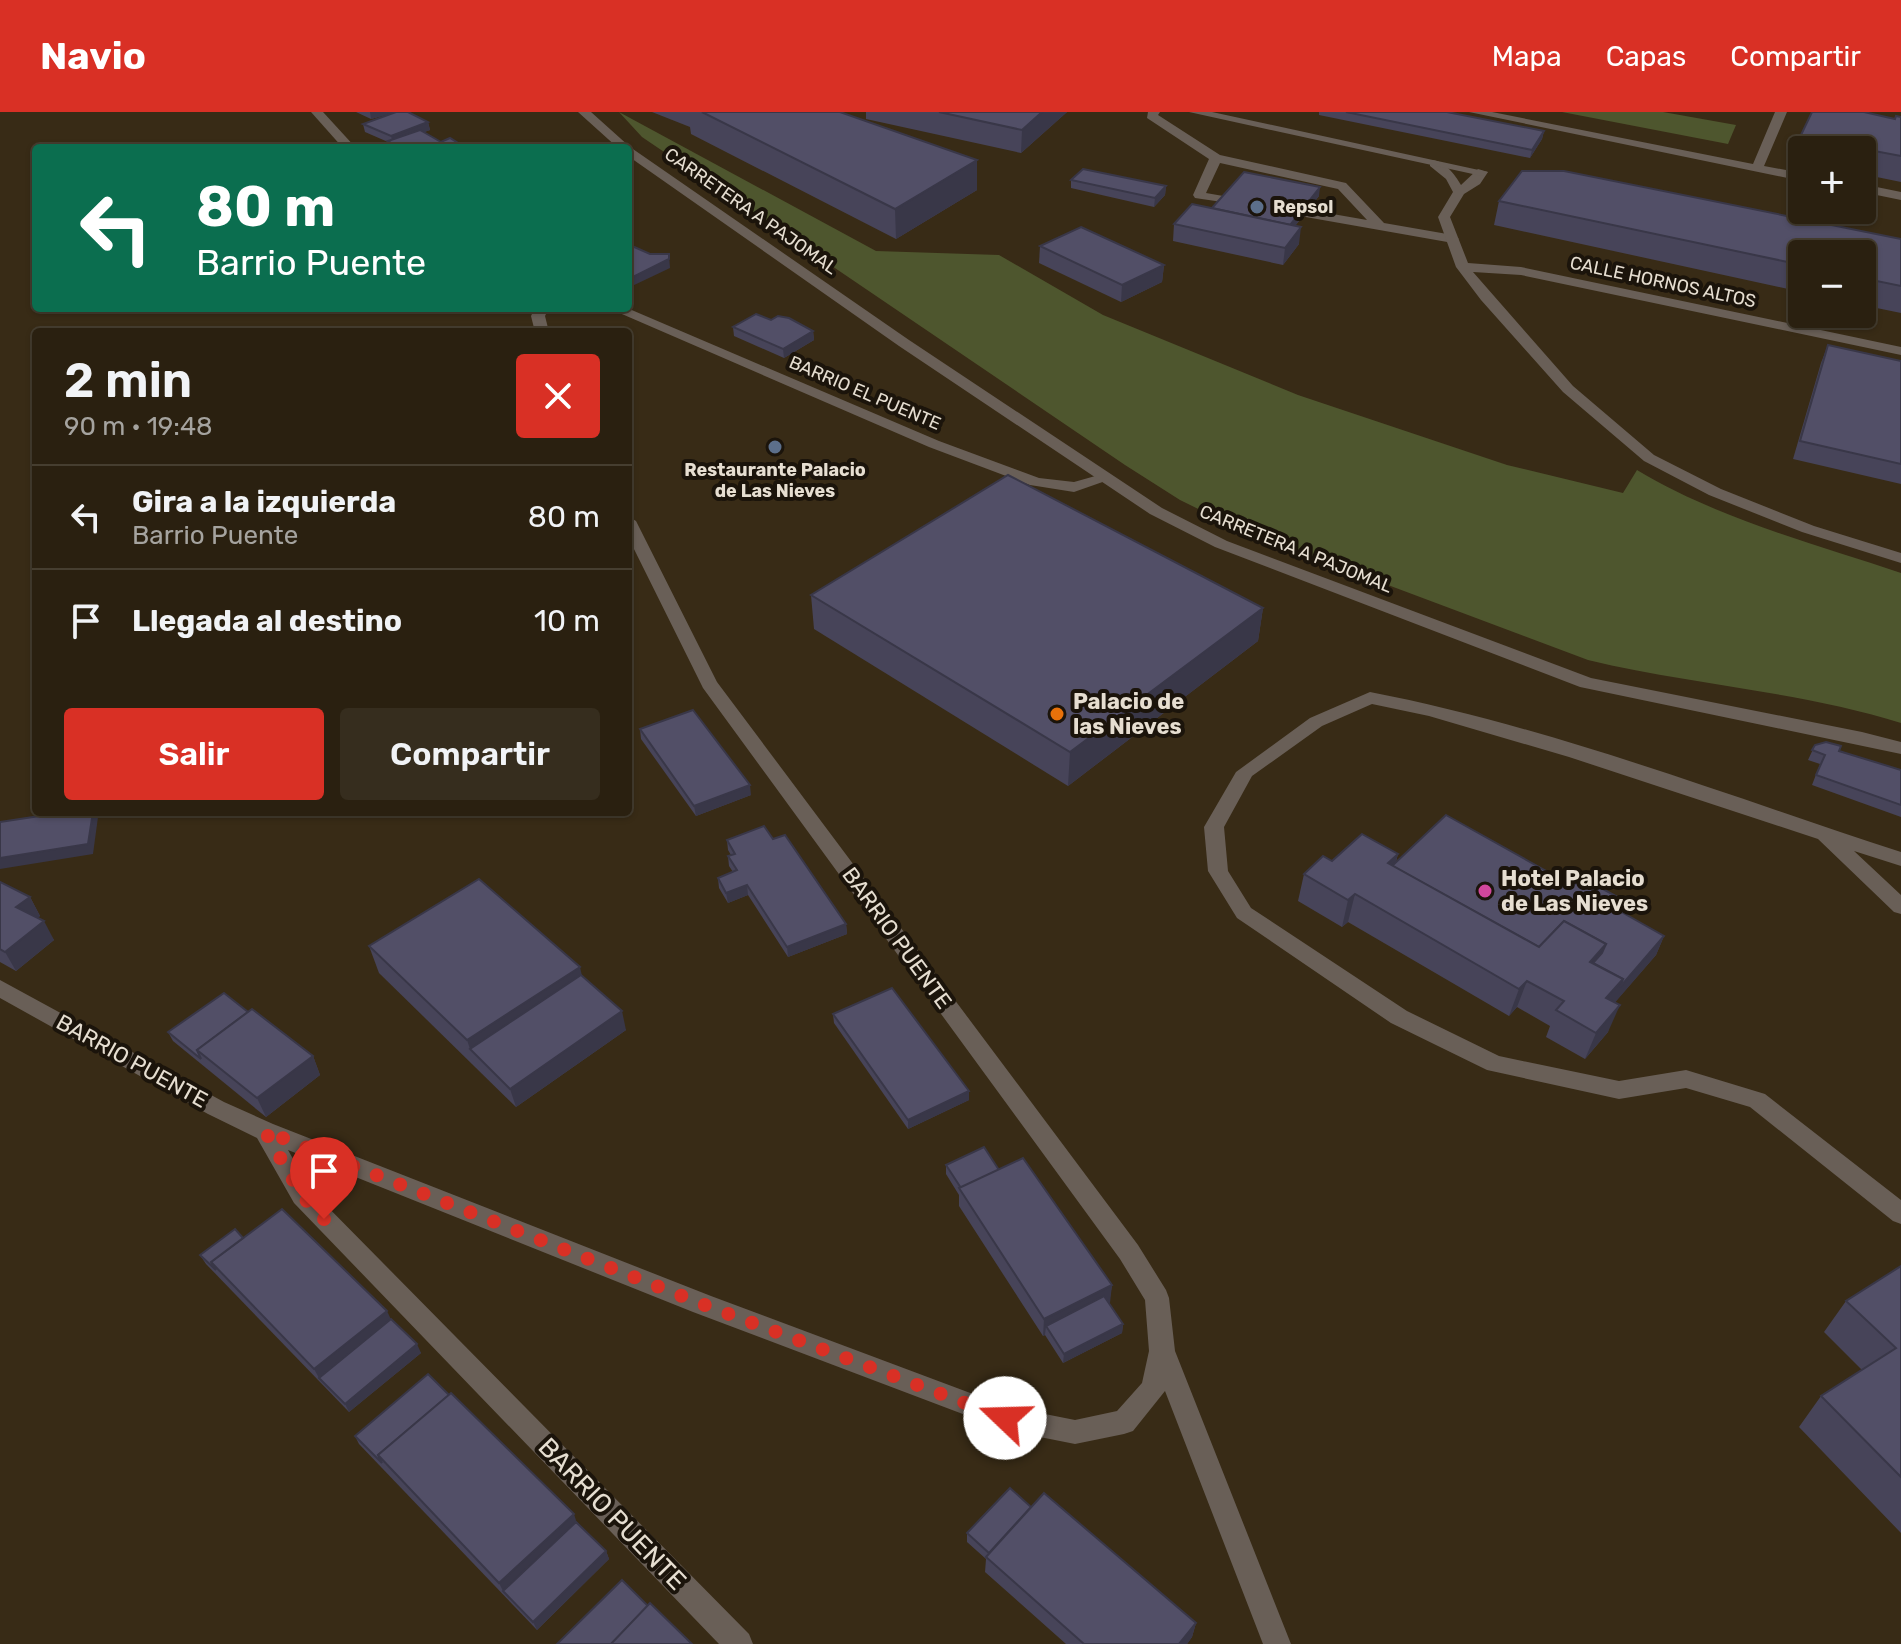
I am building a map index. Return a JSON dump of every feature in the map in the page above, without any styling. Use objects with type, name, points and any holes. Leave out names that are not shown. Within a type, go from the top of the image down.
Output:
[{"type":"street","points":[[317,112],[346,144]]},
{"type":"street","name":"CARRETERA A PAJOMAL","points":[[584,112],[621,144]]},
{"type":"street","points":[[1154,112],[1151,116],[1216,158],[1342,186],[1380,226]]},
{"type":"street","points":[[1195,112],[1482,172],[1476,181],[1459,192],[1444,217],[1463,267],[1568,389],[1649,458],[1715,492],[1808,529],[1901,558]]},
{"type":"street","points":[[1475,112],[1788,175]]},
{"type":"street","points":[[1757,169],[1781,112]]},
{"type":"street","name":"CARRETERA A PAJOMAL","points":[[632,153],[904,343],[1106,478],[1156,511],[1221,544],[1586,683],[1648,698],[1860,737],[1901,748]]},
{"type":"street","points":[[1216,158],[1199,195],[1225,200]]},
{"type":"street","points":[[1434,163],[1451,177],[1459,192]]},
{"type":"street","points":[[1876,191],[1901,196]]},
{"type":"street","points":[[1304,213],[1453,239]]},
{"type":"street","name":"CALLE HORNOS ALTOS","points":[[1463,267],[1521,271],[1901,351]]},
{"type":"street","name":"BARRIO EL PUENTE","points":[[624,312],[934,444],[1036,482],[1074,487],[1106,478]]},
{"type":"street","name":"BARRIO PUENTE","points":[[632,529],[709,684],[1129,1252],[1157,1298],[1162,1351],[1277,1644]]},
{"type":"street","points":[[1901,859],[1576,753],[1431,710],[1370,698],[1316,722],[1245,772],[1214,827],[1218,871],[1244,913],[1399,1017],[1495,1064],[1619,1090],[1686,1079],[1757,1100],[1901,1214]]},
{"type":"street","points":[[1822,832],[1901,907]]},
{"type":"street","name":"BARRIO PUENTE","points":[[0,988],[216,1108],[265,1131],[702,1304],[1005,1418],[1075,1432],[1124,1422],[1153,1389],[1162,1351]]},
{"type":"street","name":"BARRIO PUENTE","points":[[265,1131],[302,1196],[739,1644]]},
{"type":"green space","points":[[619,112],[876,251],[999,255],[1103,315],[1298,395],[1507,465],[1623,493],[1637,470],[1700,503],[1733,516],[1901,573],[1901,723],[1824,703],[1588,660],[1239,529],[1180,500],[1125,465],[642,137]]},
{"type":"green space","points":[[1562,112],[1663,112],[1736,125],[1728,144]]},
{"type":"building","points":[[396,112],[408,112],[428,122],[391,136],[363,124]]},
{"type":"building","points":[[702,112],[840,112],[977,160],[895,209]]},
{"type":"building","points":[[939,112],[1042,112],[1022,130]]},
{"type":"building","points":[[1346,112],[1447,112],[1544,131],[1532,150]]},
{"type":"building","points":[[1812,112],[1864,112],[1895,119],[1896,116],[1901,117],[1901,156],[1876,151],[1876,136],[1800,136]]},
{"type":"building","points":[[420,130],[441,142],[450,138],[460,144],[393,144],[388,141]]},
{"type":"building","points":[[1083,169],[1166,186],[1155,198],[1071,180]]},
{"type":"building","points":[[1522,171],[1564,171],[1788,216],[1788,224],[1827,224],[1901,239],[1901,286],[1876,281],[1876,240],[1788,240],[1788,262],[1499,201]]},
{"type":"building","points":[[1244,172],[1320,187],[1290,225],[1212,208]]},
{"type":"building","points":[[1192,204],[1301,227],[1285,248],[1174,224]]},
{"type":"building","points":[[1081,227],[1164,265],[1122,285],[1040,246]]},
{"type":"building","points":[[632,246],[650,254],[669,254],[669,259],[632,278]]},
{"type":"building","points":[[756,314],[771,320],[778,316],[789,318],[813,331],[783,349],[733,327]]},
{"type":"building","points":[[1828,345],[1901,361],[1901,464],[1800,441]]},
{"type":"building","name":"Palacio de las Nieves","points":[[1008,475],[1263,608],[1070,752],[811,595]]},
{"type":"building","points":[[693,710],[750,785],[694,806],[640,729]]},
{"type":"building","points":[[1826,742],[1841,746],[1839,751],[1901,770],[1901,805],[1816,775],[1825,755],[1812,750],[1815,745]]},
{"type":"building","points":[[1446,815],[1573,886],[1581,877],[1625,901],[1618,910],[1664,936],[1620,987],[1623,979],[1593,963],[1606,944],[1564,921],[1539,947],[1392,866]]},
{"type":"building","points":[[40,816],[92,816],[88,844],[0,858],[0,822]]},
{"type":"building","points":[[764,826],[773,839],[785,835],[846,924],[787,947],[747,885],[726,893],[718,878],[737,870],[728,856],[735,854],[727,840]]},
{"type":"building","points":[[1362,834],[1398,854],[1388,863],[1539,947],[1564,921],[1606,944],[1590,962],[1623,979],[1606,998],[1620,1005],[1596,1033],[1556,1010],[1564,1001],[1527,981],[1519,989],[1355,894],[1348,900],[1304,874],[1323,856],[1332,861]]},
{"type":"building","points":[[479,879],[580,967],[467,1040],[369,946]]},
{"type":"building","points":[[0,882],[30,897],[16,907],[44,921],[5,952],[0,949]]},
{"type":"building","points":[[581,975],[622,1011],[510,1089],[470,1049]]},
{"type":"building","points":[[892,988],[969,1091],[908,1120],[833,1014]]},
{"type":"building","points":[[224,993],[248,1012],[197,1050],[201,1059],[168,1032]]},
{"type":"building","points":[[252,1009],[313,1056],[257,1098],[197,1050]]},
{"type":"building","points":[[984,1147],[999,1170],[961,1188],[946,1165]]},
{"type":"building","points":[[1023,1158],[1112,1285],[1044,1319],[959,1188]]},
{"type":"building","points":[[282,1209],[387,1311],[314,1369],[211,1262]]},
{"type":"building","points":[[235,1229],[243,1238],[211,1262],[216,1270],[200,1255]]},
{"type":"building","points":[[1901,1266],[1901,1477],[1821,1396],[1896,1348],[1846,1301]]},
{"type":"building","points":[[1104,1296],[1123,1324],[1064,1354],[1046,1326]]},
{"type":"building","points":[[391,1319],[417,1344],[345,1404],[319,1378]]},
{"type":"building","points":[[428,1374],[449,1395],[378,1455],[382,1463],[355,1436]]},
{"type":"building","points":[[451,1393],[574,1514],[499,1583],[378,1455]]},
{"type":"building","points":[[1010,1488],[1031,1507],[989,1553],[967,1533]]},
{"type":"building","points":[[1044,1493],[1196,1623],[1179,1644],[1084,1644],[986,1557]]},
{"type":"building","points":[[576,1522],[606,1551],[533,1622],[503,1591]]},
{"type":"building","points":[[622,1580],[648,1606],[611,1644],[557,1644]]},
{"type":"building","points":[[650,1603],[692,1644],[611,1644]]},
{"type":"place","name":"Repsol","points":[[1257,207]]},
{"type":"place","name":"Restaurante Palacio de Las Nieves","points":[[775,447]]},
{"type":"place","name":"Palacio de las Nieves","points":[[1057,714]]},
{"type":"place","name":"Hotel Palacio de Las Nieves","points":[[1485,891]]},
{"type":"route","points":[[324,1219],[302,1196],[265,1131],[702,1304],[1005,1418]]}]
